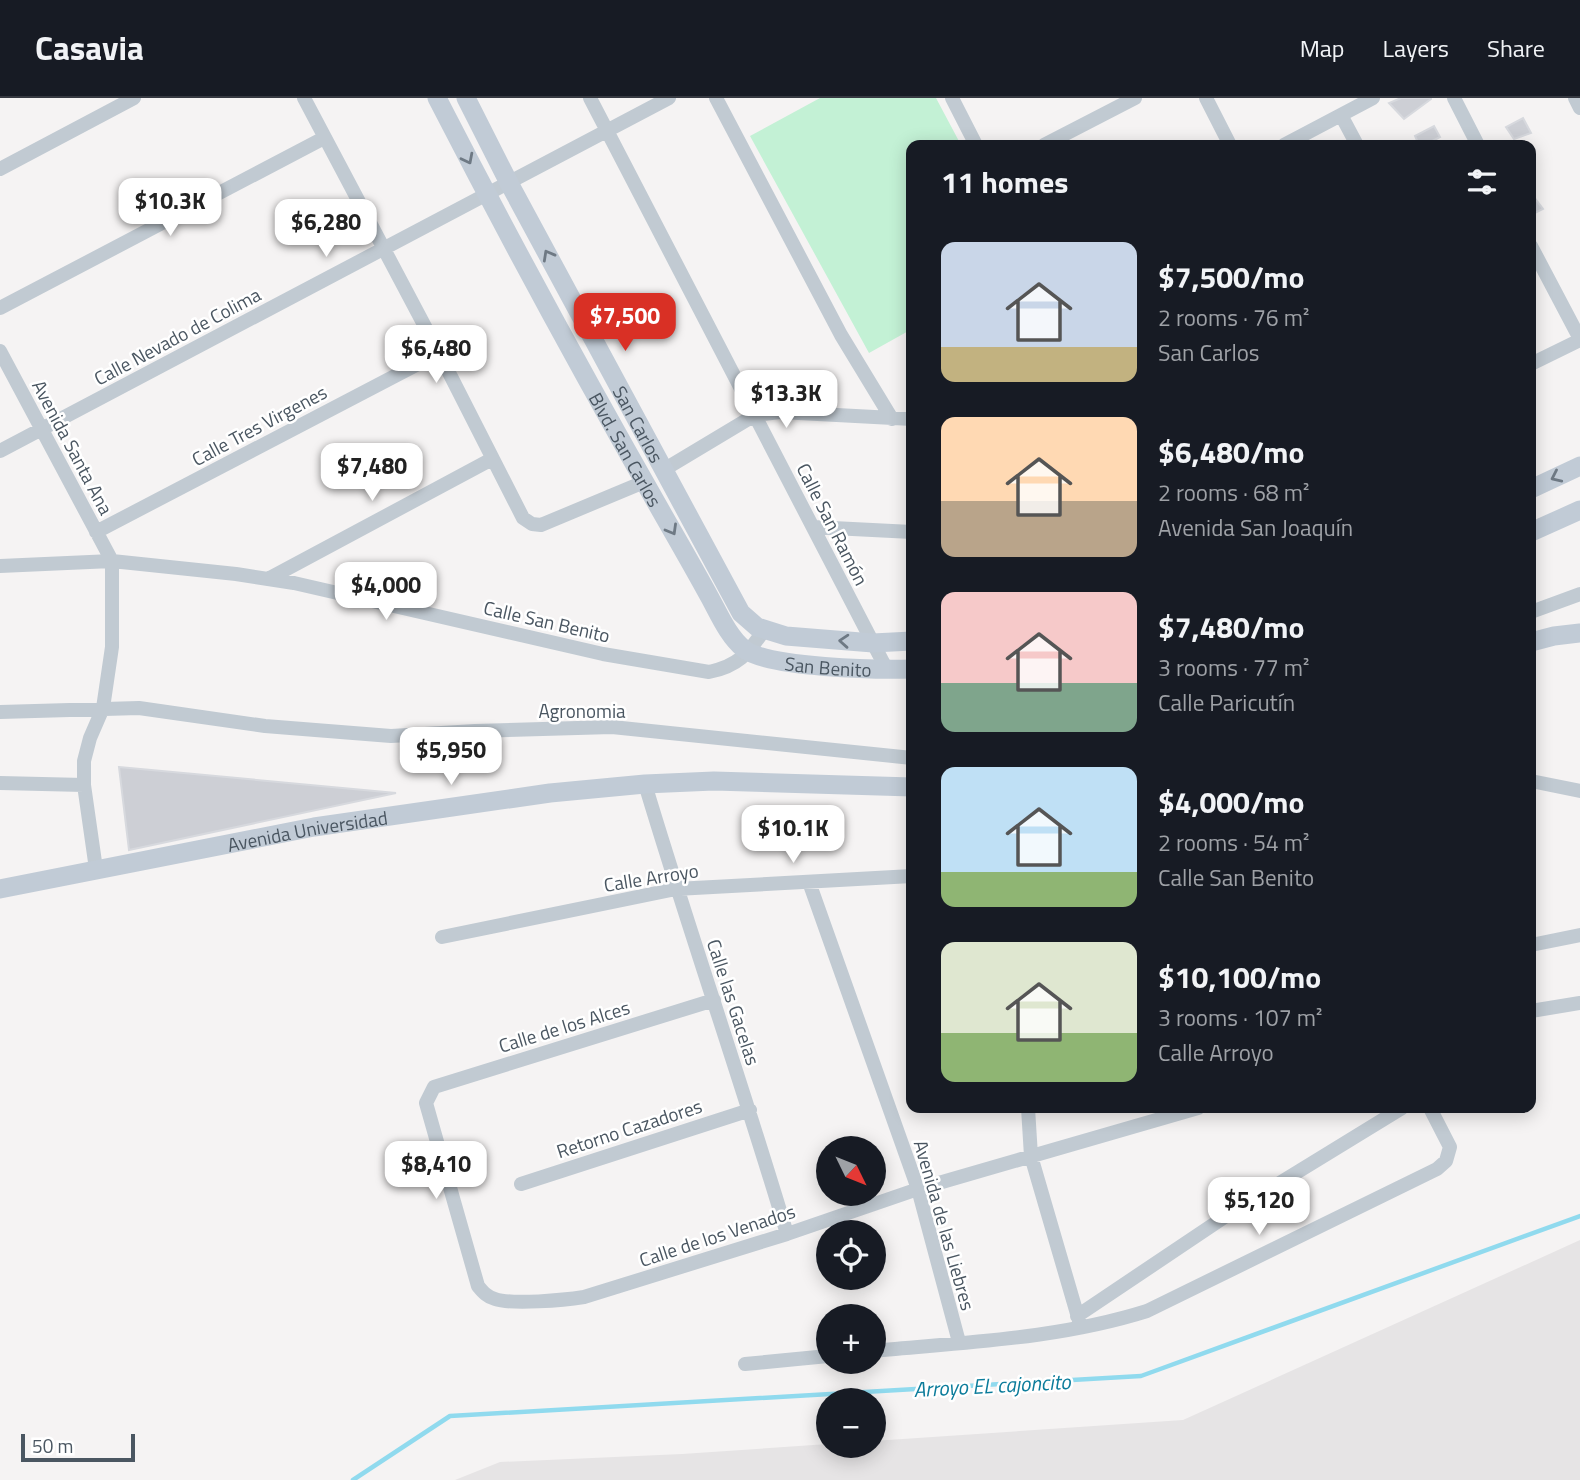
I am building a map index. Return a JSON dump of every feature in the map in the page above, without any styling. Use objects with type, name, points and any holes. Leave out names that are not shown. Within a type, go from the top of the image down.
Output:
[{"type":"main road","name":"Blvd. San Carlos","points":[[437,98],[486,194],[644,482],[730,633],[747,650]]},
{"type":"main road","name":"San Carlos","points":[[466,98],[509,183],[741,613],[749,622],[764,630]]},
{"type":"main road","points":[[1536,487],[1580,466]]},
{"type":"main road","points":[[1536,530],[1580,510]]},
{"type":"main road","name":"San Benito","points":[[764,630],[786,636],[873,643],[906,641]]},
{"type":"main road","points":[[1536,641],[1580,633]]},
{"type":"main road","name":"San Benito","points":[[747,650],[790,662],[906,669]]},
{"type":"main road","name":"Avenida Universidad","points":[[0,889],[314,827],[550,793],[645,783],[714,780],[906,787]]},
{"type":"street","points":[[0,169],[134,98]]},
{"type":"street","points":[[304,98],[439,352],[523,519],[541,526],[644,482]]},
{"type":"street","name":"Calle San Ramón","points":[[590,98],[887,670]]},
{"type":"street","name":"Calle Nevado de Colima","points":[[0,451],[669,98]]},
{"type":"street","points":[[716,98],[841,335],[892,419]]},
{"type":"street","points":[[951,98],[973,140]]},
{"type":"street","points":[[1055,140],[1135,98]]},
{"type":"street","points":[[1206,98],[1227,140]]},
{"type":"street","points":[[1294,140],[1373,98]]},
{"type":"street","points":[[1454,98],[1475,140]]},
{"type":"street","points":[[1575,98],[1580,108]]},
{"type":"street","points":[[1341,115],[1354,140]]},
{"type":"street","points":[[0,308],[324,138]]},
{"type":"street","points":[[1536,256],[1580,340],[1536,362]]},
{"type":"street","name":"Avenida Santa Ana","points":[[0,351],[111,561]]},
{"type":"street","name":"Calle Tres Virgenes","points":[[96,532],[439,352]]},
{"type":"street","points":[[665,469],[755,415],[780,412],[906,419]]},
{"type":"street","points":[[268,579],[492,459]]},
{"type":"street","points":[[813,527],[906,532]]},
{"type":"street","points":[[96,869],[84,785],[85,761],[90,738],[103,708],[113,627],[111,561]]},
{"type":"street","name":"Calle San Benito","points":[[0,566],[111,561],[268,579],[603,654],[709,672],[730,665],[747,650]]},
{"type":"street","points":[[1536,610],[1580,594]]},
{"type":"street","points":[[747,650],[764,630]]},
{"type":"street","name":"Agronomia","points":[[0,712],[139,708],[265,726],[391,736],[475,730],[612,727],[906,757]]},
{"type":"street","points":[[1536,781],[1580,791]]},
{"type":"street","points":[[0,783],[84,785]]},
{"type":"street","name":"Calle las Gacelas","points":[[645,783],[676,889],[750,1110],[787,1234]]},
{"type":"street","name":"Calle Arroyo","points":[[442,937],[676,889],[906,876]]},
{"type":"street","name":"Avenida de las Liebres","points":[[809,882],[918,1189],[959,1342]]},
{"type":"street","points":[[1536,944],[1580,934]]},
{"type":"street","name":"Calle de los Alces","points":[[486,1295],[478,1286],[426,1103],[434,1087],[714,1000]]},
{"type":"street","points":[[1536,1010],[1580,1003]]},
{"type":"street","name":"Retorno Cazadores","points":[[521,1184],[750,1110]]},
{"type":"street","points":[[1028,1113],[1031,1156],[1079,1322]]},
{"type":"street","points":[[1142,1113],[1143,1124]]},
{"type":"street","name":"Calle de los Venados","points":[[486,1295],[497,1300],[559,1301],[584,1297],[787,1234],[918,1189],[1181,1113]]},
{"type":"street","points":[[886,1350],[1052,1334],[1079,1322],[1208,1228],[1394,1113]]},
{"type":"street","points":[[1079,1322],[1105,1324],[1147,1311],[1437,1169],[1446,1161],[1450,1147],[1433,1113]]},
{"type":"street","points":[[745,1364],[816,1357]]},
{"type":"shaded area","points":[[1580,1240],[1580,1480],[455,1480],[500,1462],[816,1445],[816,1458],[886,1458],[886,1440],[1183,1420]]},
{"type":"green space","points":[[820,98],[936,98],[958,140],[906,140],[906,332],[869,353],[750,136]]},
{"type":"building","points":[[1401,98],[1431,99],[1404,119],[1389,103]]},
{"type":"building","points":[[1523,118],[1531,133],[1514,139],[1506,127]]},
{"type":"building","points":[[1434,126],[1440,137],[1434,140],[1417,140],[1415,136]]},
{"type":"building","points":[[1536,200],[1543,209],[1536,212]]},
{"type":"building","points":[[119,767],[396,793],[129,850]]},
{"type":"waterway","name":"Arroyo EL cajoncito","points":[[353,1480],[450,1416],[1141,1376],[1580,1216]]}]
